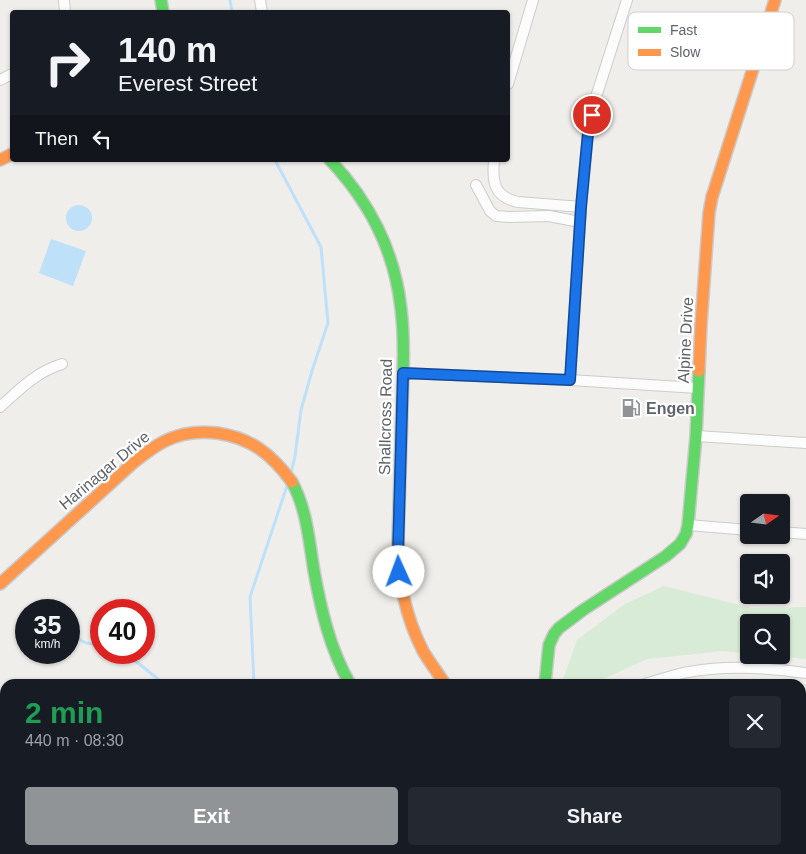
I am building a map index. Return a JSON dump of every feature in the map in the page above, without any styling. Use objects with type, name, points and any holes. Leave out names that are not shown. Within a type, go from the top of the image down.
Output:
[{"type":"street","points":[[510,78],[534,0]]},
{"type":"street","points":[[570,380],[581,207],[588,133],[596,96],[627,0]]},
{"type":"street","name":"Alpine Drive","points":[[771,12],[775,0]]},
{"type":"street","name":"Alpine Drive","points":[[546,679],[549,645],[559,628],[583,610],[666,556],[680,544],[686,534],[696,436],[706,241],[712,197],[753,70]]},
{"type":"street","name":"Shallcross Road","points":[[332,162],[354,188],[370,213],[394,268],[402,322],[403,373],[399,572],[408,612],[416,633],[428,660],[441,679]]},
{"type":"street","points":[[494,162],[494,183],[498,191],[508,200],[581,207]]},
{"type":"street","points":[[476,185],[490,211],[496,216],[549,216],[580,222]]},
{"type":"street","points":[[0,407],[29,381],[44,371],[62,364]]},
{"type":"street","points":[[403,373],[698,388]]},
{"type":"street","name":"Harinagar Drive","points":[[0,584],[149,449],[163,441],[191,432],[226,434],[254,445],[265,452],[279,464],[297,491],[306,514],[320,601],[336,656],[348,679]]},
{"type":"street","points":[[696,436],[806,444]]},
{"type":"street","points":[[688,525],[740,529]]},
{"type":"street","points":[[790,533],[806,534]]},
{"type":"street","points":[[663,679],[696,671],[738,667],[806,673]]},
{"type":"green space","points":[[664,586],[752,608],[806,607],[806,659],[790,657],[790,614],[740,614],[740,653],[723,651],[647,659],[603,679],[563,679],[577,640],[625,604]]},
{"type":"water","points":[[79,205],[88,209],[92,218],[88,227],[79,231],[70,227],[66,218],[70,209]]},
{"type":"water","points":[[51,239],[86,251],[73,286],[39,273]]},
{"type":"waterway","points":[[230,0],[232,10]]},
{"type":"waterway","points":[[276,162],[321,247],[328,323],[301,410],[291,473]]},
{"type":"waterway","points":[[254,679],[250,597],[288,483]]},
{"type":"waterway","points":[[80,640],[90,644]]},
{"type":"waterway","points":[[139,664],[158,679]]},
{"type":"traffic: fast","points":[[161,0],[163,10]]},
{"type":"traffic: fast","points":[[332,162],[357,193],[378,228],[393,267],[398,288],[402,321],[403,358],[398,541]]},
{"type":"traffic: fast","points":[[546,679],[549,645],[559,628],[583,610],[666,556],[680,544],[686,534],[696,436],[699,371]]},
{"type":"traffic: fast","points":[[292,482],[304,515],[323,615],[337,657],[347,679]]},
{"type":"traffic: slow","points":[[771,12],[775,0]]},
{"type":"traffic: slow","points":[[699,371],[709,213],[712,197],[753,70]]},
{"type":"traffic: slow","points":[[0,160],[10,155]]},
{"type":"traffic: slow","points":[[0,584],[133,463],[152,448],[171,438],[184,434],[204,432],[229,435],[241,439],[269,456],[292,482]]},
{"type":"traffic: slow","points":[[398,541],[399,569],[407,611],[423,651],[442,679]]},
{"type":"place","name":"Engen","points":[[631,408]]},
{"type":"route","points":[[399,572],[403,373],[570,380],[581,207],[588,133],[592,115]]}]
